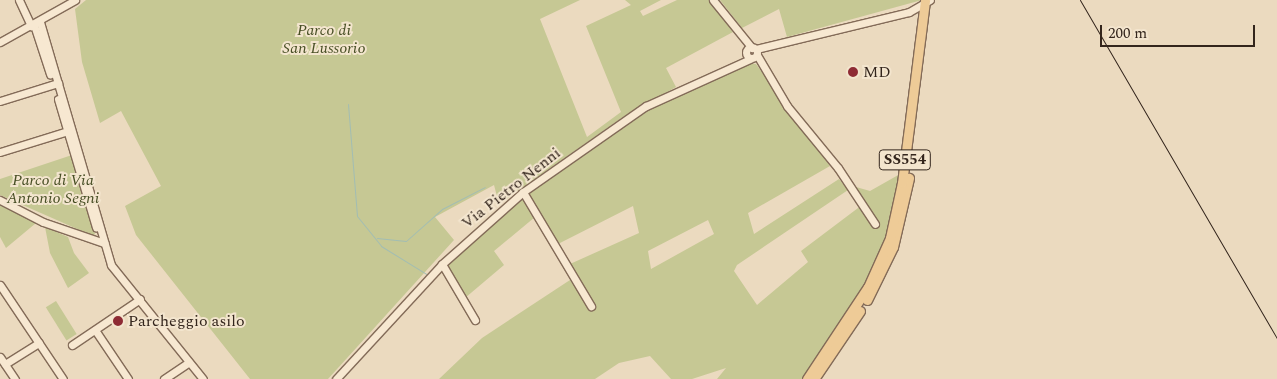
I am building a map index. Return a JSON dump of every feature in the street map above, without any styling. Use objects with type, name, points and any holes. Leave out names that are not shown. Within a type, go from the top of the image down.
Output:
[{"type":"main road","name":"SS554","points":[[807,379],[868,287],[890,238],[902,183],[928,1]]},
{"type":"main road","name":"SS554","points":[[814,379],[874,288],[894,247],[906,204],[928,1]]},
{"type":"street","points":[[19,0],[35,25],[56,84],[111,265],[203,379]]},
{"type":"street","points":[[0,42],[35,25],[75,0]]},
{"type":"street","points":[[713,0],[875,224]]},
{"type":"street","points":[[752,54],[768,46],[909,12],[928,1]]},
{"type":"street","name":"Via Pietro Nenni","points":[[336,379],[442,264],[523,192],[635,114],[752,54]]},
{"type":"street","points":[[0,101],[56,84]]},
{"type":"street","points":[[0,152],[70,130]]},
{"type":"street","points":[[523,192],[591,306]]},
{"type":"street","points":[[0,200],[44,222],[104,243]]},
{"type":"street","points":[[442,264],[475,320]]},
{"type":"street","points":[[0,285],[63,379]]},
{"type":"street","points":[[72,344],[140,299]]},
{"type":"street","points":[[94,330],[128,379]]},
{"type":"street","points":[[5,364],[39,343]]},
{"type":"street","points":[[0,357],[15,379]]},
{"type":"street","points":[[164,379],[189,362]]},
{"type":"green space","name":"Parco di San Lussorio","points":[[86,0],[580,0],[540,19],[587,137],[621,112],[586,26],[631,5],[625,0],[661,0],[640,11],[643,16],[677,0],[709,0],[733,32],[666,68],[676,87],[623,117],[499,204],[494,185],[435,217],[454,240],[328,379],[250,379],[136,235],[125,206],[161,186],[121,111],[100,123],[82,62],[75,9]]},
{"type":"green space","points":[[720,0],[922,0],[787,37],[779,9],[742,28]]},
{"type":"green space","points":[[744,63],[756,64],[830,166],[748,213],[754,234],[839,179],[848,190],[737,265],[734,271],[757,305],[808,262],[801,251],[862,205],[877,226],[856,187],[870,191],[900,174],[891,223],[871,275],[803,379],[717,379],[726,368],[692,379],[671,379],[650,356],[619,363],[595,379],[439,379],[482,338],[570,280],[590,307],[570,264],[639,233],[633,206],[558,244],[527,194],[642,113]],"holes":[[[708,220],[714,234],[651,269],[648,251]]]},
{"type":"green space","name":"Parco di Via Antonio Segni","points":[[72,155],[95,234],[93,236],[0,195],[0,179]]},
{"type":"green space","points":[[524,197],[535,217],[494,251],[504,265],[465,298],[447,266]]},
{"type":"green space","points":[[0,205],[36,223],[6,248],[0,237]]},
{"type":"green space","points":[[45,227],[68,237],[74,253],[89,273],[68,288],[50,253]]},
{"type":"green space","points":[[56,301],[77,334],[66,340],[46,307]]},
{"type":"waterway","points":[[348,104],[357,216],[381,246],[428,275]]},
{"type":"waterway","points":[[377,238],[406,241],[442,209],[485,187]]},
{"type":"tram line","points":[[1080,0],[1277,339]]},
{"type":"place","name":"MD","points":[[853,72]]},
{"type":"place","name":"Parcheggio asilo","points":[[118,321]]}]
